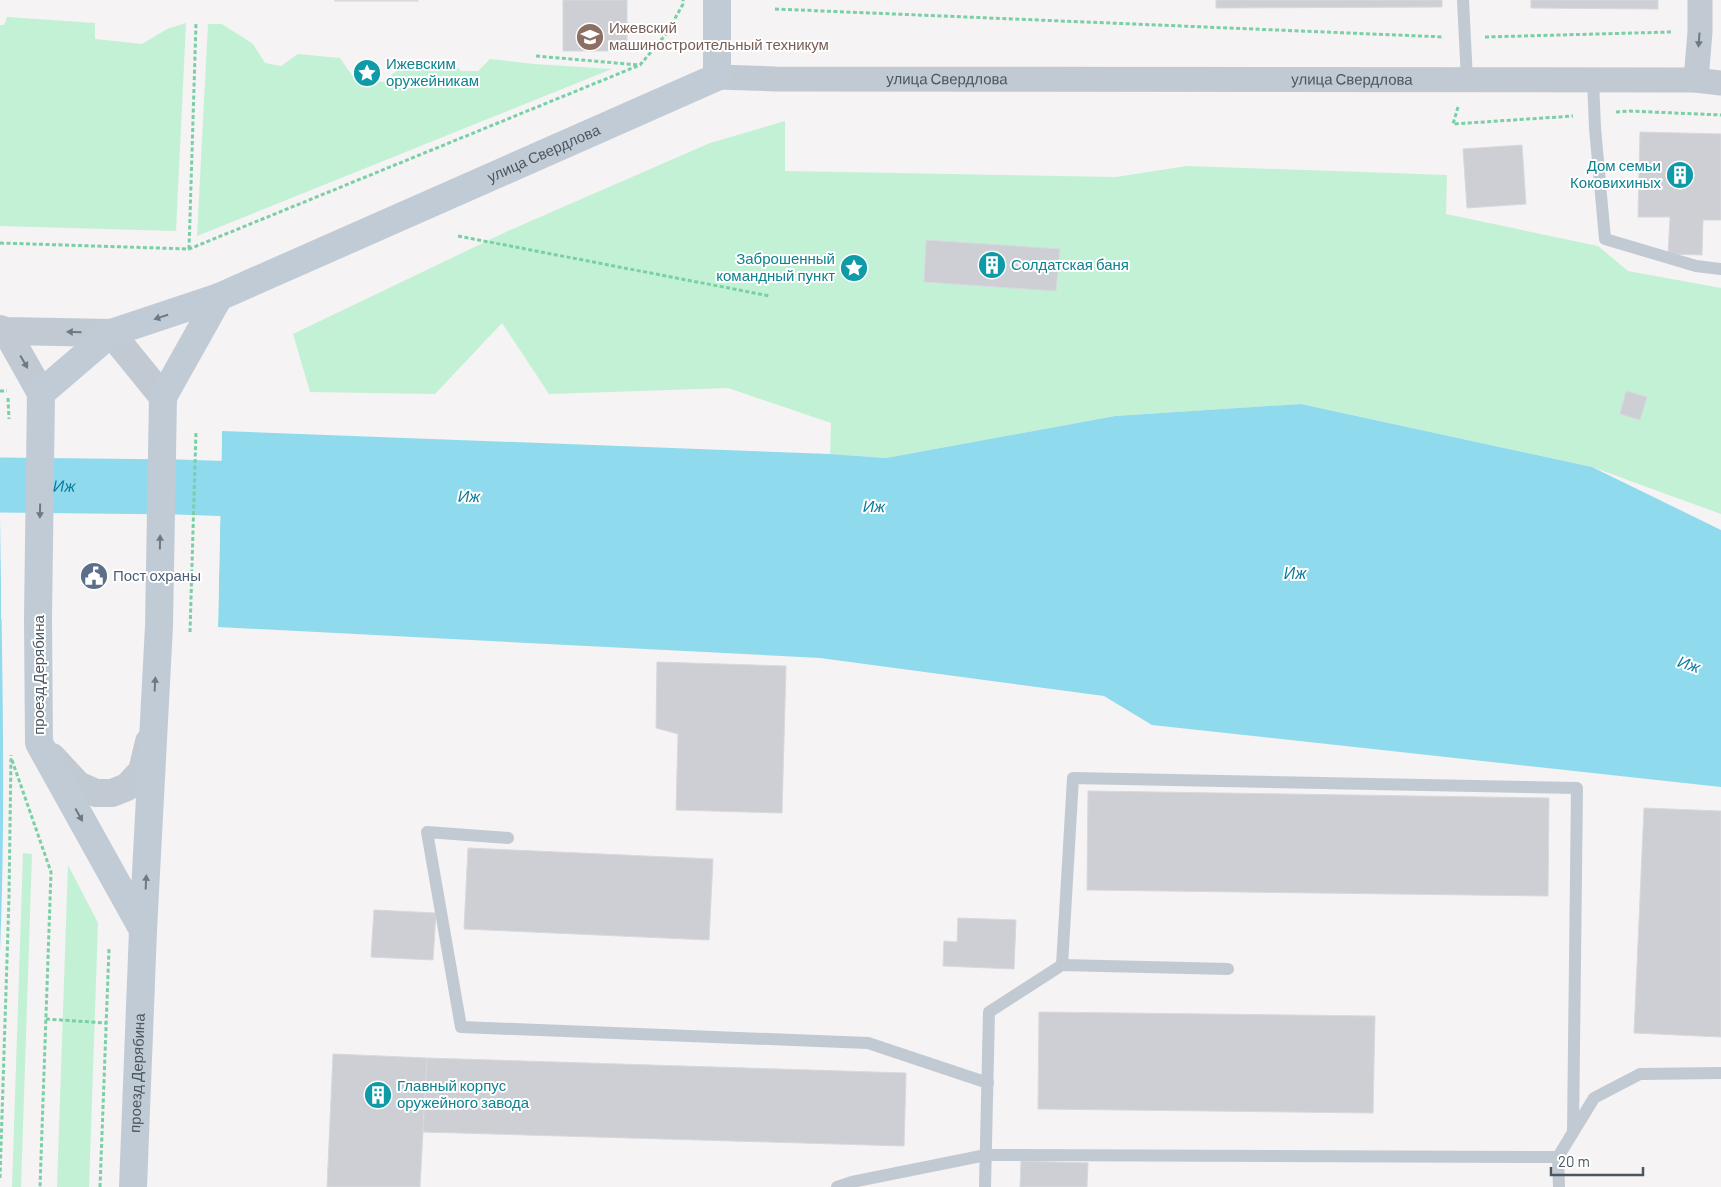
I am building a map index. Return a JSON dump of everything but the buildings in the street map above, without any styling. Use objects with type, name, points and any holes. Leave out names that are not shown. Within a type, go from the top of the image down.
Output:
[{"type":"main road","points":[[717,0],[717,77]]},
{"type":"main road","name":"улица Свердлова","points":[[111,333],[213,299],[717,77]]},
{"type":"main road","points":[[162,397],[213,299]]},
{"type":"main road","points":[[41,393],[111,333]]},
{"type":"main road","name":"проезд Дерябина","points":[[41,393],[38,620],[39,743],[143,930]]},
{"type":"main road","name":"проезд Дерябина","points":[[133,1187],[158,626],[162,397]]},
{"type":"street","points":[[1696,80],[1700,32],[1700,0]]},
{"type":"street","name":"улица Свердлова","points":[[717,77],[776,79],[1696,80],[1721,83]]},
{"type":"street","points":[[2,330],[111,333],[162,397]]},
{"type":"street","points":[[2,330],[41,393]]},
{"type":"street","points":[[39,743],[78,785],[96,793],[112,793],[127,787],[142,771],[154,714]]},
{"type":"lane","points":[[1463,0],[1467,80]]},
{"type":"lane","points":[[1593,80],[1594,114],[1605,239],[1696,266],[1721,269]]},
{"type":"lane","points":[[1062,966],[1073,778],[1577,788],[1573,1132]]},
{"type":"lane","points":[[508,838],[427,832],[461,1026],[868,1043],[988,1083]]},
{"type":"lane","points":[[985,1187],[989,1012],[1062,966],[1228,969]]},
{"type":"lane","points":[[1559,1187],[1558,1157],[1594,1098],[1640,1074],[1721,1074]]},
{"type":"lane","points":[[837,1187],[852,1182],[986,1155],[1558,1157]]},
{"type":"path","points":[[0,243],[190,248],[640,65],[667,33],[683,4],[683,0]]},
{"type":"path","points":[[775,10],[1466,38],[1700,32]]},
{"type":"path","points":[[190,248],[196,24]]},
{"type":"path","points":[[536,56],[640,65]]},
{"type":"path","points":[[1467,80],[1453,124],[1629,111],[1721,115]]},
{"type":"path","points":[[458,236],[770,296]]},
{"type":"path","points":[[8,392],[9,427]]},
{"type":"path","points":[[192,627],[196,430]]},
{"type":"path","points":[[0,1178],[10,897],[11,757],[51,872],[40,1187]]},
{"type":"path","points":[[100,1187],[109,949]]},
{"type":"path","points":[[46,1019],[106,1023]]},
{"type":"green space","points":[[7,17],[95,23],[95,39],[142,44],[167,29],[186,23],[176,231],[0,226],[0,25],[4,25]]},
{"type":"green space","points":[[208,24],[222,24],[253,44],[265,63],[281,66],[298,54],[340,58],[356,81],[383,82],[408,62],[449,60],[461,71],[478,71],[490,59],[612,69],[197,236]]},
{"type":"green space","points":[[785,121],[785,171],[1116,177],[1187,166],[1447,175],[1446,214],[1598,246],[1628,271],[1721,288],[1721,514],[1592,467],[1301,404],[1115,416],[886,458],[830,454],[831,423],[728,388],[549,394],[502,323],[435,394],[310,392],[293,334],[508,231],[710,143]]},
{"type":"green space","points":[[23,853],[32,854],[21,1187],[12,1187]]},
{"type":"green space","points":[[68,865],[98,923],[89,1187],[57,1187]]},
{"type":"water","name":"Иж","points":[[1301,404],[1592,467],[1721,530],[1721,787],[1152,725],[1104,696],[820,658],[218,627],[222,431],[830,454],[886,458],[1115,416]]},
{"type":"water","points":[[0,517],[3,789],[0,952]]},
{"type":"pier","points":[[220,431],[222,431],[218,627],[216,627]]},
{"type":"pier","points":[[1,514],[2,516],[4,619],[1,619]]},
{"type":"waterway","name":"Иж","points":[[0,485],[178,487],[297,491]]},
{"type":"place","name":"Ижевский машиностроительный техникум","points":[[590,37]]},
{"type":"place","name":"Ижевским оружейникам","points":[[367,73]]},
{"type":"place","name":"Дом семьи Коковихиных","points":[[1680,175]]},
{"type":"place","name":"Солдатская баня","points":[[992,265]]},
{"type":"place","name":"Заброшенный командный пункт","points":[[854,268]]},
{"type":"place","name":"Пост охраны","points":[[94,576]]},
{"type":"place","name":"Главный корпус оружейного завода","points":[[378,1095]]}]
